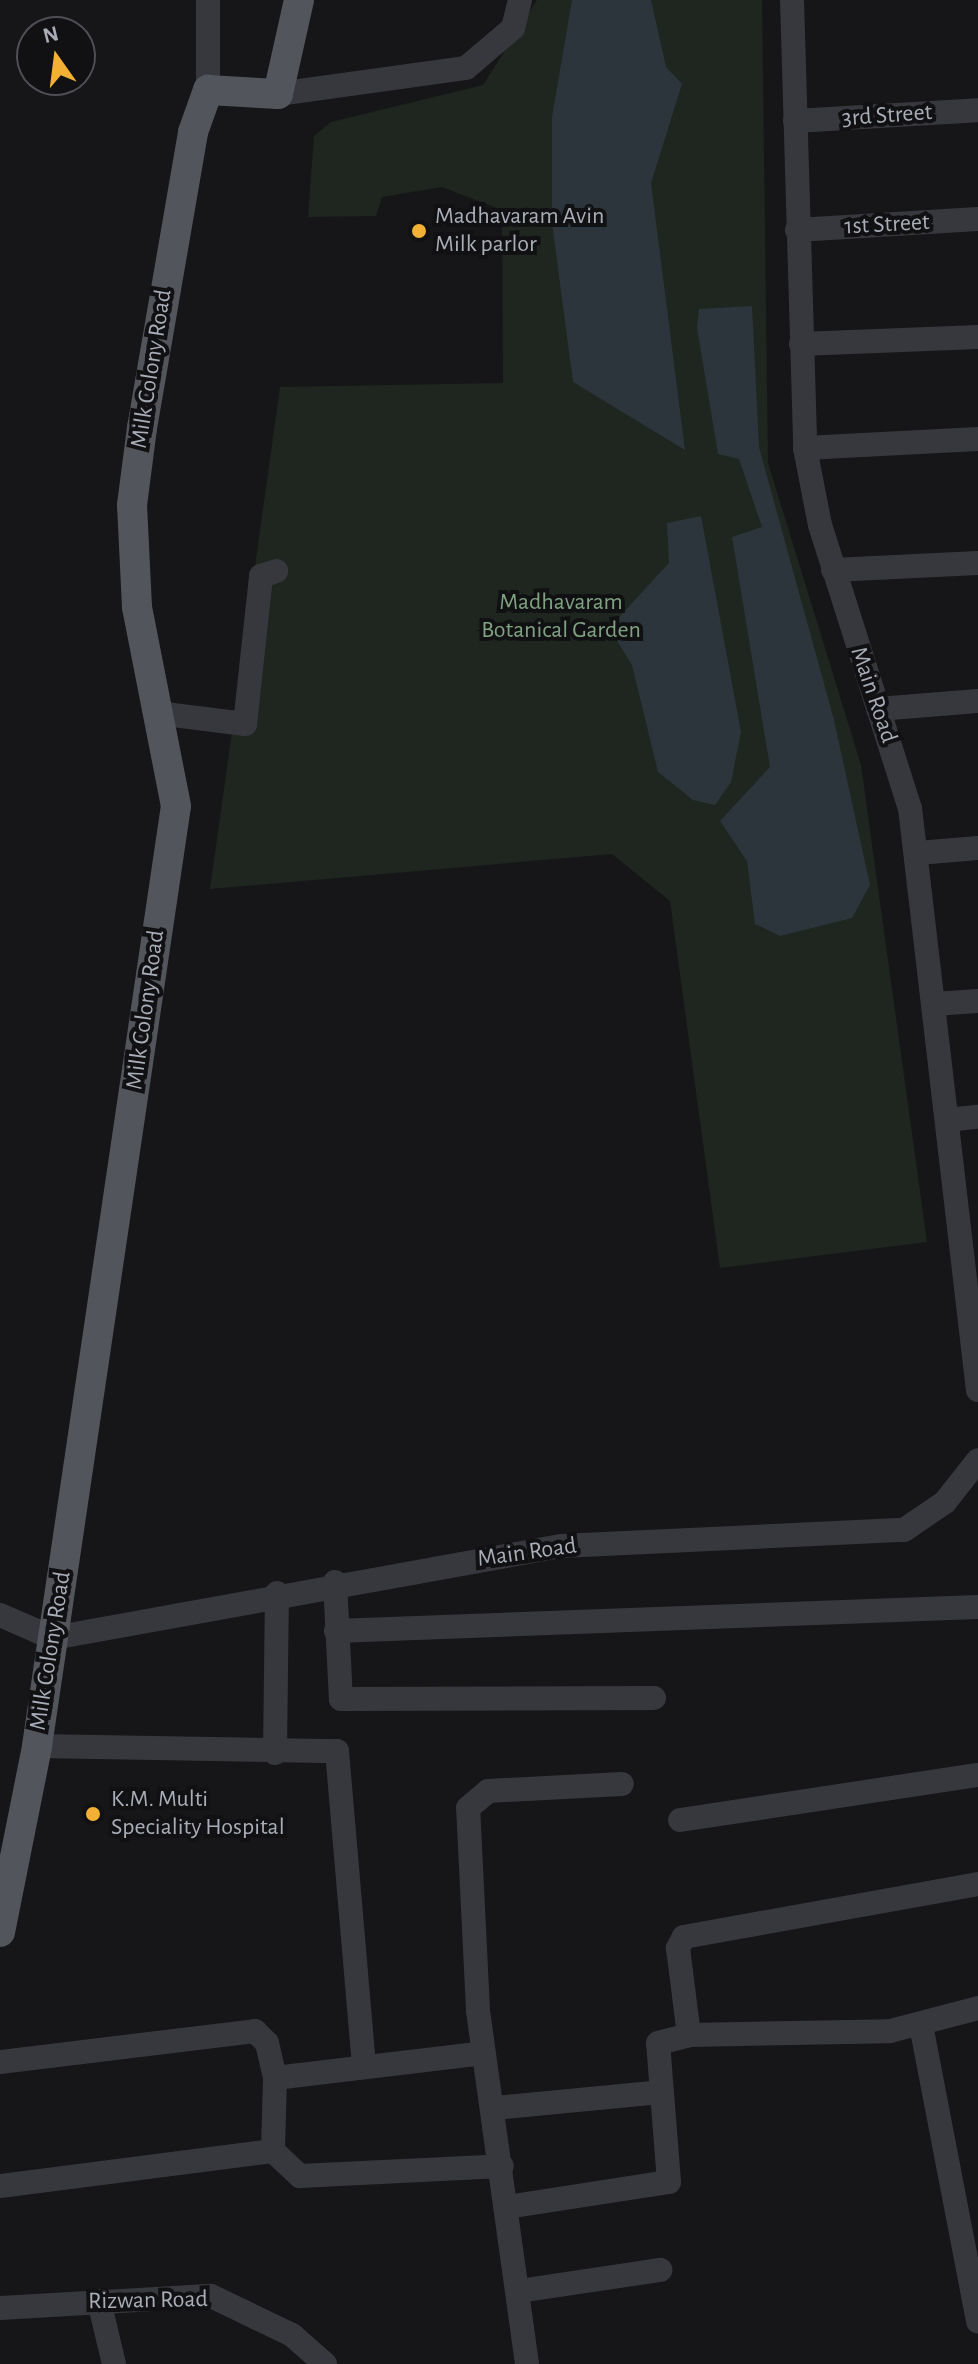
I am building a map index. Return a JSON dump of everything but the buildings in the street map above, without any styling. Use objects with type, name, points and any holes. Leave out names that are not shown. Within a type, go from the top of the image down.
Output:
[{"type":"main road","points":[[208,90],[278,94],[299,0]]},
{"type":"main road","name":"Milk Colony Road","points":[[0,1924],[3,1875],[37,1746],[176,806],[137,607],[132,505],[190,146],[208,90]]},
{"type":"street","points":[[208,0],[208,90]]},
{"type":"street","points":[[278,94],[466,68],[513,28],[520,0]]},
{"type":"street","points":[[792,0],[808,0]]},
{"type":"street","name":"Main Road","points":[[792,0],[805,448],[833,570],[878,709],[918,853],[947,1120],[968,1232],[978,1390]]},
{"type":"street","name":"3rd Street","points":[[795,121],[978,110]]},
{"type":"street","name":"1st Street","points":[[797,230],[978,219]]},
{"type":"street","points":[[801,344],[978,337]]},
{"type":"street","points":[[805,448],[978,439]]},
{"type":"street","points":[[833,570],[978,563]]},
{"type":"street","points":[[157,713],[245,724],[261,576],[276,571]]},
{"type":"street","points":[[878,709],[978,701]]},
{"type":"street","points":[[918,853],[978,848]]},
{"type":"street","points":[[934,1004],[978,1001]]},
{"type":"street","points":[[947,1120],[978,1117]]},
{"type":"street","name":"Main Road","points":[[53,1638],[335,1582],[561,1546],[904,1530],[945,1502],[978,1460]]},
{"type":"street","points":[[335,1582],[341,1699],[654,1698]]},
{"type":"street","points":[[275,1753],[277,1593]]},
{"type":"street","points":[[336,1631],[978,1607]]},
{"type":"street","points":[[0,1615],[53,1638]]},
{"type":"street","points":[[37,1746],[341,1754],[364,2066]]},
{"type":"street","points":[[680,1820],[978,1775]]},
{"type":"street","points":[[527,2364],[495,2108],[484,2053],[470,1801],[488,1791],[622,1784]]},
{"type":"street","points":[[689,2035],[678,1948],[684,1937],[978,1884]]},
{"type":"street","points":[[507,2207],[665,2185],[670,2178],[660,2092],[658,2042],[689,2035],[818,2037],[921,2025],[978,2008]]},
{"type":"street","points":[[921,2025],[968,2212],[978,2322]]},
{"type":"street","points":[[0,2062],[255,2031],[267,2043],[275,2078],[273,2151],[300,2176],[502,2166]]},
{"type":"street","points":[[275,2078],[484,2053]]},
{"type":"street","points":[[495,2108],[660,2092]]},
{"type":"street","points":[[0,2186],[273,2151]]},
{"type":"street","points":[[519,2291],[660,2270]]},
{"type":"street","name":"Rizwan Road","points":[[0,2308],[211,2296],[292,2335],[325,2364]]},
{"type":"street","points":[[99,2301],[114,2364]]},
{"type":"green space","name":"Madhavaram Botanical Garden","points":[[537,0],[762,0],[768,463],[861,765],[927,1242],[720,1268],[670,901],[612,854],[210,889],[280,387],[503,383],[502,210],[442,187],[382,197],[376,216],[308,217],[314,136],[331,122],[483,85]]},
{"type":"shaded area","points":[[572,0],[651,0],[666,67],[682,84],[651,183],[685,450],[573,382],[552,223],[552,117]]},
{"type":"shaded area","points":[[752,306],[759,447],[834,720],[870,885],[852,918],[780,936],[755,924],[747,861],[720,821],[770,767],[732,537],[762,527],[739,459],[718,454],[697,328],[699,309]]},
{"type":"shaded area","points":[[701,516],[741,732],[731,782],[715,805],[693,800],[658,772],[632,665],[609,628],[669,563],[667,523]]},
{"type":"place","name":"Madhavaram Avin Milk parlor","points":[[419,231]]},
{"type":"place","name":"K.M. Multi Speciality Hospital","points":[[93,1814]]}]
